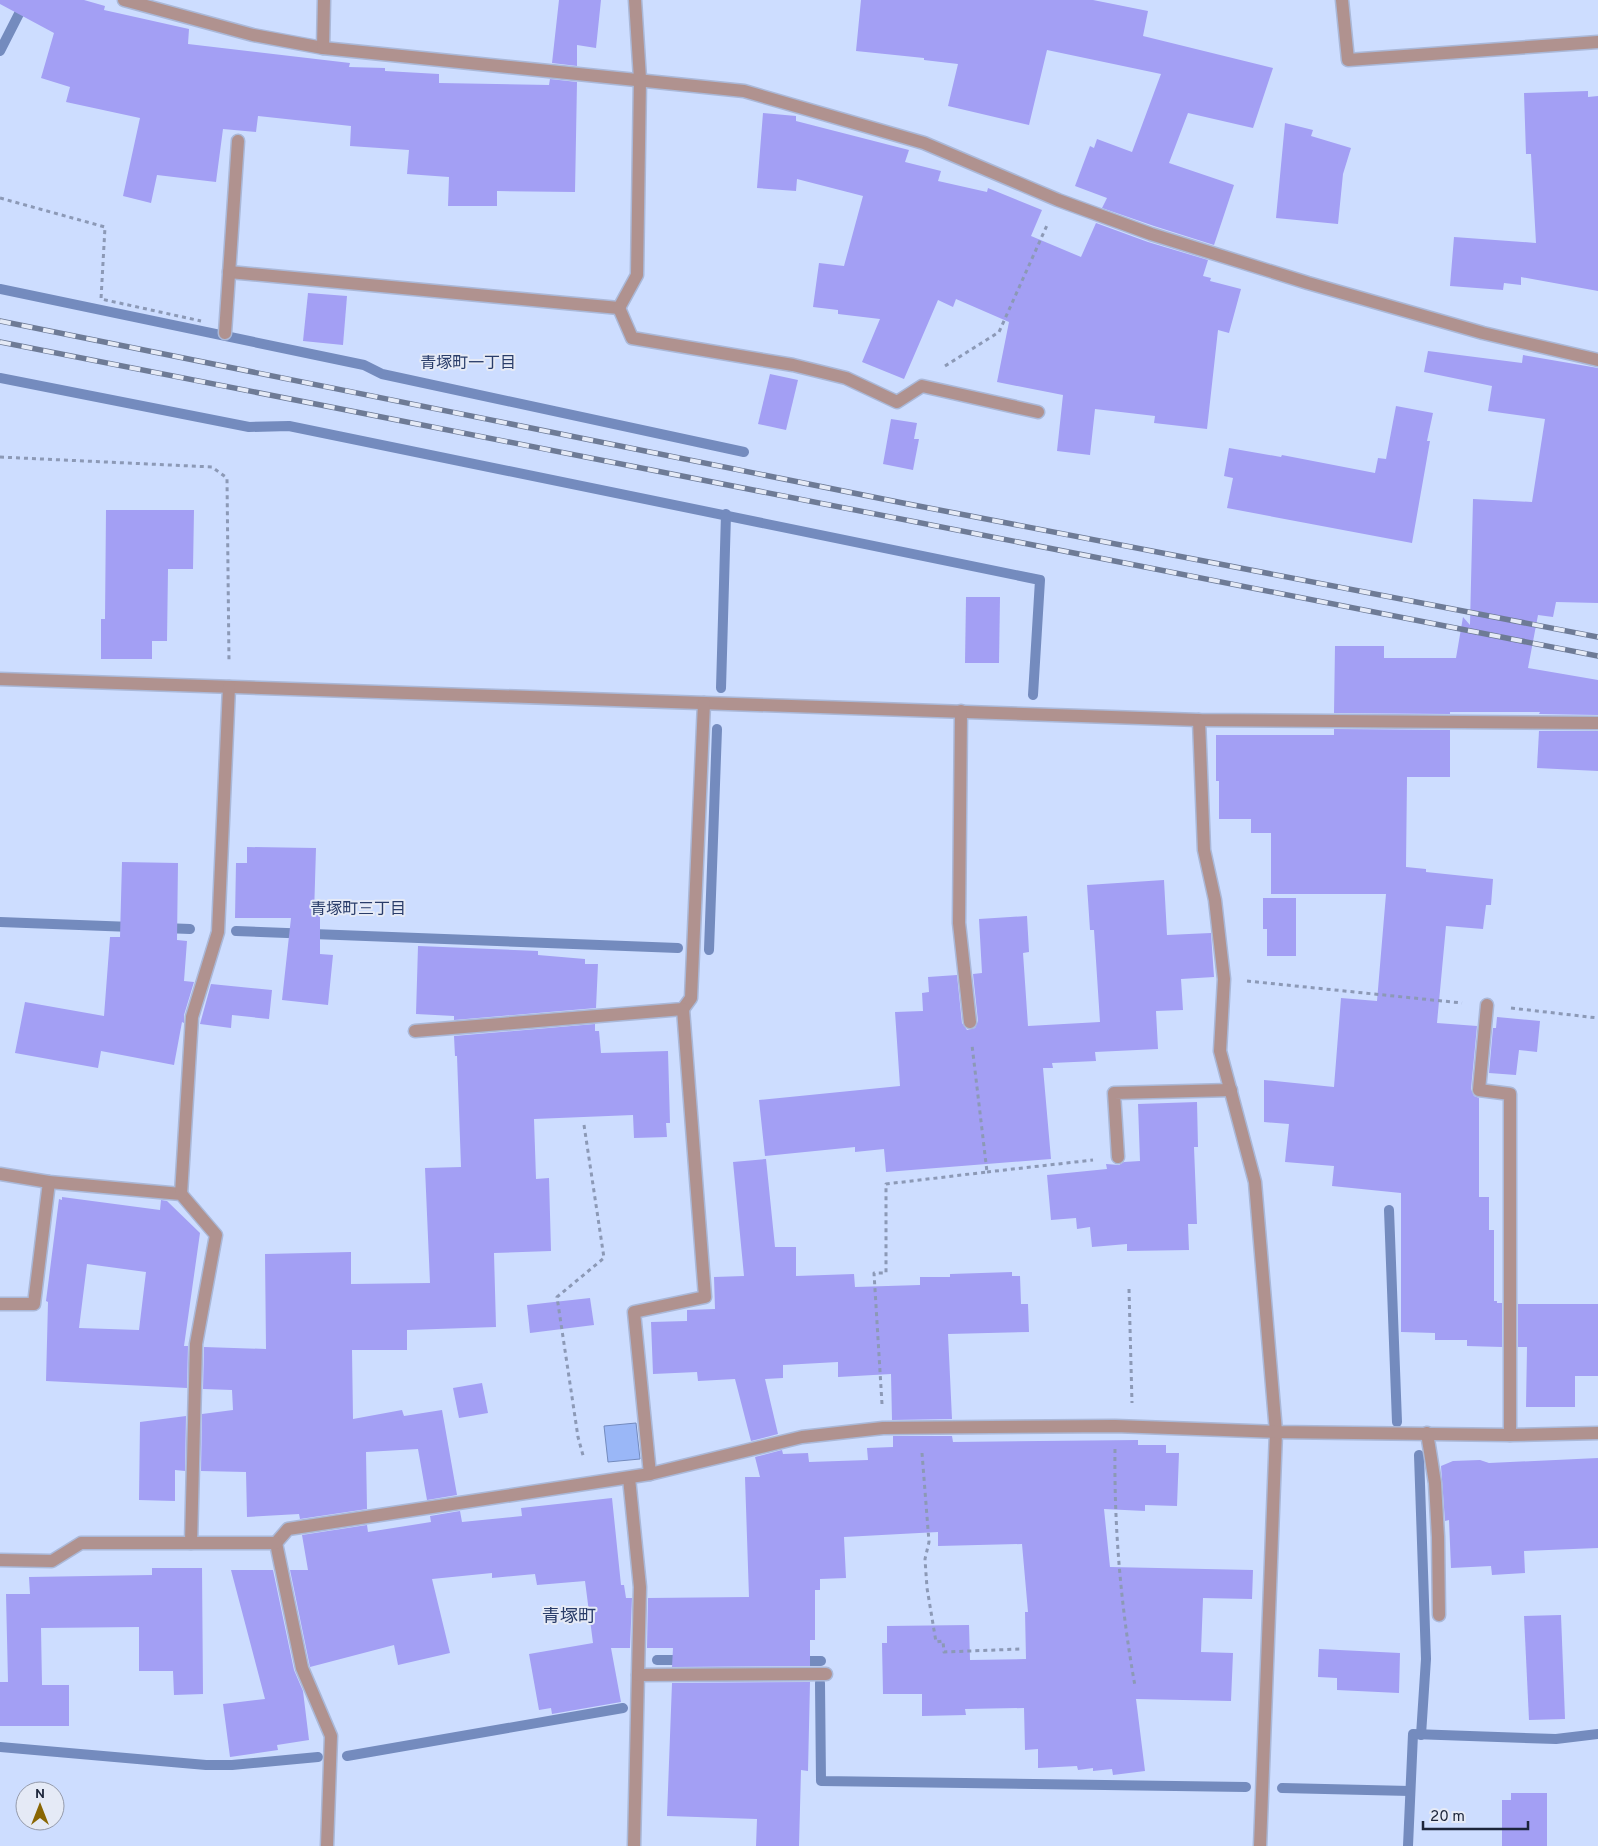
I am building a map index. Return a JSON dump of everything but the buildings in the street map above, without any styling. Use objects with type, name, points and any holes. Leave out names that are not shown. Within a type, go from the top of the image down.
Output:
[{"type":"street","points":[[124,0],[253,35],[322,48],[744,90],[924,144],[1058,200],[1151,234],[1308,283],[1483,333],[1598,360]]},
{"type":"street","points":[[322,48],[324,0]]},
{"type":"street","points":[[635,0],[640,79],[637,275],[620,308],[632,338],[820,371],[846,378],[897,402],[922,386],[1038,412]]},
{"type":"street","points":[[1342,0],[1348,60],[1598,42]]},
{"type":"street","points":[[225,330],[238,140]]},
{"type":"street","points":[[229,272],[620,308]]},
{"type":"street","points":[[0,678],[1199,720],[1598,723]]},
{"type":"street","points":[[191,1543],[196,1344],[216,1235],[181,1194],[192,1017],[218,932],[229,687]]},
{"type":"street","points":[[650,1474],[634,1312],[705,1297],[683,1009],[691,998],[704,703]]},
{"type":"street","points":[[961,711],[959,923],[970,1022]]},
{"type":"street","points":[[1199,720],[1204,850],[1215,900],[1224,979],[1220,1051],[1255,1182],[1276,1432],[1260,1846]]},
{"type":"street","points":[[1487,1005],[1479,1090],[1510,1094],[1510,1434]]},
{"type":"street","points":[[415,1032],[683,1009]]},
{"type":"street","points":[[1118,1157],[1114,1093],[1231,1090]]},
{"type":"street","points":[[0,1174],[50,1182],[181,1194]]},
{"type":"street","points":[[0,1304],[34,1304],[50,1182]]},
{"type":"street","points":[[0,1560],[52,1561],[82,1543],[276,1543],[288,1529],[628,1478],[802,1437],[883,1428],[1132,1426],[1276,1432],[1598,1433]]},
{"type":"street","points":[[1427,1433],[1435,1492],[1438,1538],[1439,1615]]},
{"type":"street","points":[[628,1478],[640,1587],[634,1846]]},
{"type":"street","points":[[276,1543],[302,1668],[331,1736],[328,1846]]},
{"type":"street","points":[[638,1675],[826,1674]]},
{"type":"path","points":[[0,198],[105,227],[101,299],[225,330]]},
{"type":"path","points":[[922,386],[936,371],[999,332],[1058,200]]},
{"type":"path","points":[[0,457],[212,467],[227,478],[229,687]]},
{"type":"path","points":[[1224,979],[1598,1018]]},
{"type":"path","points":[[970,1022],[987,1172]]},
{"type":"path","points":[[584,1125],[604,1258],[557,1297],[578,1437],[584,1459],[606,1481]]},
{"type":"path","points":[[883,1428],[874,1273],[886,1273],[886,1184],[1118,1157]]},
{"type":"path","points":[[1129,1289],[1132,1426]]},
{"type":"path","points":[[1115,1426],[1114,1492],[1119,1564],[1126,1637],[1135,1686]]},
{"type":"path","points":[[922,1428],[929,1542],[925,1559],[927,1588],[936,1642],[943,1641],[944,1652],[1020,1648]]},
{"type":"water","points":[[636,1423],[640,1459],[608,1462],[604,1426]]},
{"type":"waterway","points":[[0,51],[26,0]]},
{"type":"waterway","points":[[0,289],[364,365],[382,374],[744,452]]},
{"type":"waterway","points":[[0,378],[249,427],[289,426],[1040,580],[1033,695]]},
{"type":"waterway","points":[[721,688],[726,514]]},
{"type":"waterway","points":[[709,950],[717,729]]},
{"type":"waterway","points":[[0,922],[132,927]]},
{"type":"waterway","points":[[164,928],[190,929]]},
{"type":"waterway","points":[[236,931],[678,948]]},
{"type":"waterway","points":[[1389,1210],[1397,1422]]},
{"type":"waterway","points":[[1419,1455],[1426,1659],[1421,1735]]},
{"type":"waterway","points":[[657,1660],[686,1660]]},
{"type":"waterway","points":[[798,1661],[821,1661]]},
{"type":"waterway","points":[[820,1683],[821,1781],[1246,1787]]},
{"type":"waterway","points":[[347,1756],[623,1708]]},
{"type":"waterway","points":[[1408,1846],[1413,1734],[1556,1739],[1598,1734]]},
{"type":"waterway","points":[[0,1747],[206,1765],[232,1765],[318,1757]]},
{"type":"waterway","points":[[1282,1788],[1410,1791]]},
{"type":"railway","points":[[0,321],[903,503],[1598,637]]},
{"type":"railway","points":[[0,342],[1598,656]]},
{"type":"district","name":"青塚町一丁目","points":[[468,362]]},
{"type":"district","name":"青塚町三丁目","points":[[358,908]]},
{"type":"district","name":"青塚町","points":[[569,1616]]}]
